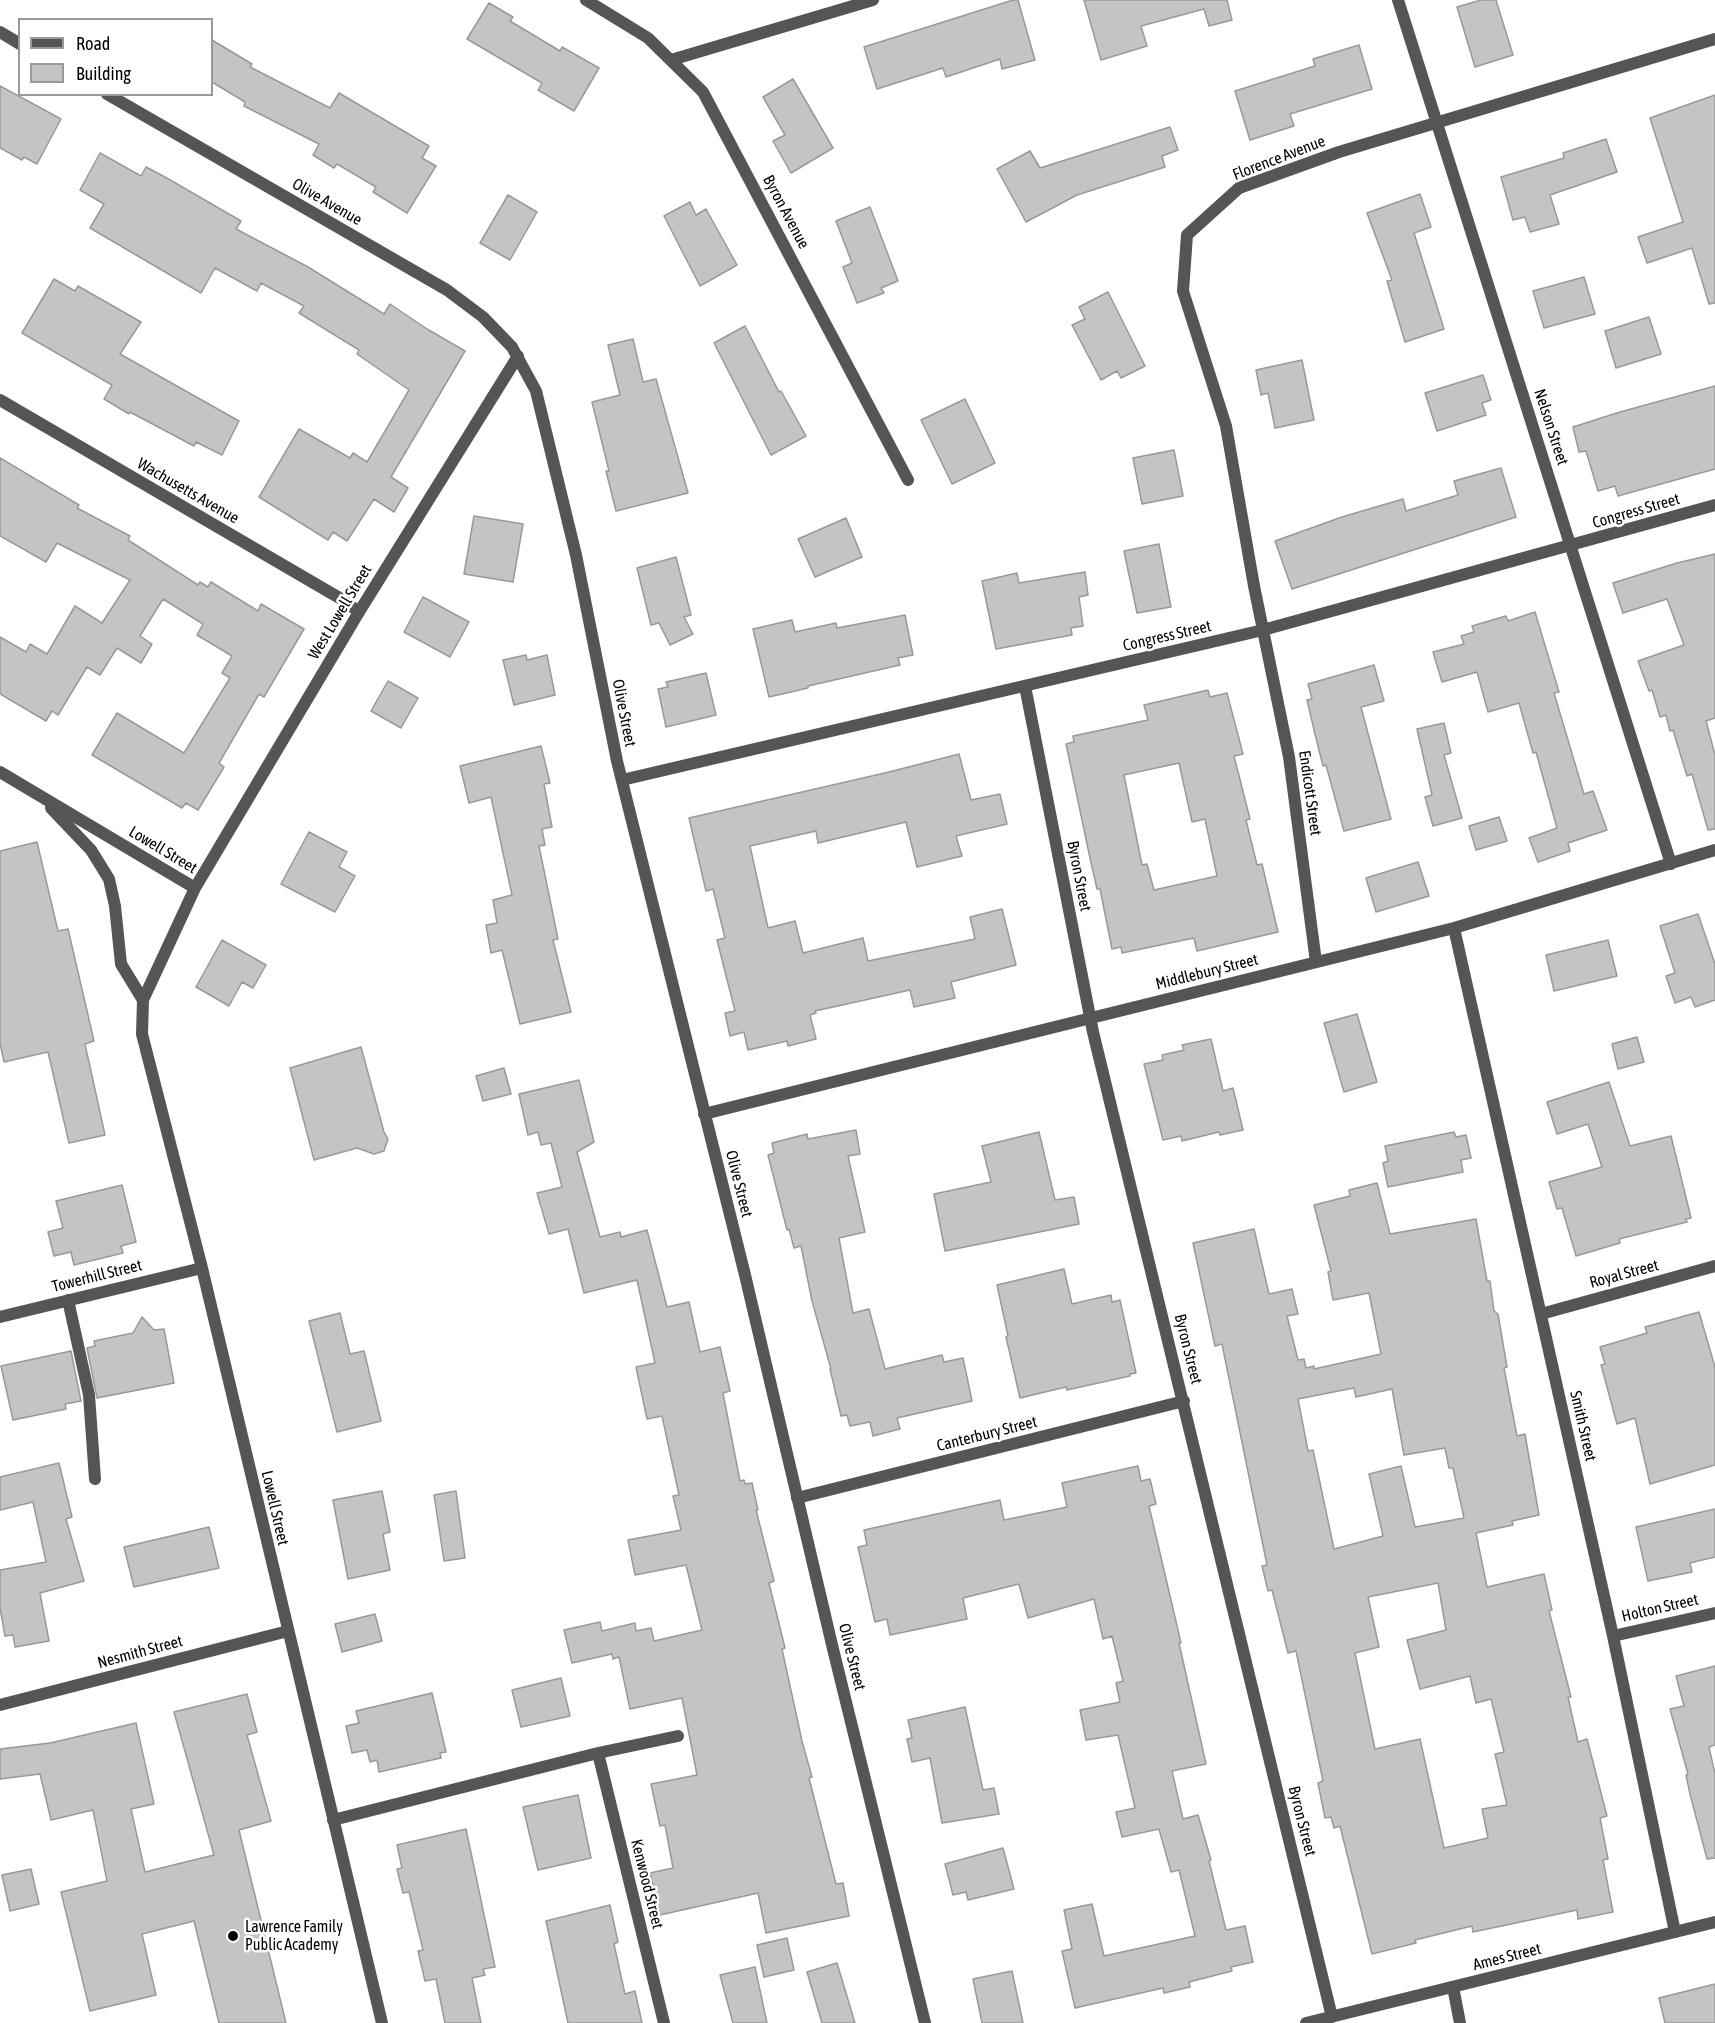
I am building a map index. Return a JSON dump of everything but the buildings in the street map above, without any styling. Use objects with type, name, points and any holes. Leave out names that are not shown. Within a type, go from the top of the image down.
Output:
[{"type":"street","name":"Byron Avenue","points":[[586,0],[648,38],[703,92],[908,480]]},
{"type":"street","points":[[672,60],[873,0]]},
{"type":"street","name":"Nelson Street","points":[[1398,0],[1671,864]]},
{"type":"street","points":[[0,32],[18,43]]},
{"type":"street","name":"Florence Avenue","points":[[1263,630],[1226,426],[1183,291],[1187,235],[1239,188],[1339,152],[1715,39]]},
{"type":"street","name":"Olive Avenue","points":[[111,96],[447,291],[483,317],[518,356]]},
{"type":"street","name":"West Lowell Street","points":[[195,888],[359,612],[518,356]]},
{"type":"street","name":"Olive Street","points":[[518,356],[536,391],[539,402],[576,555],[622,780],[925,2023]]},
{"type":"street","name":"Wachusetts Avenue","points":[[0,400],[343,600],[359,612]]},
{"type":"street","name":"Congress Street","points":[[622,780],[1263,630],[1715,505]]},
{"type":"street","name":"Endicott Street","points":[[1263,630],[1289,757],[1316,962]]},
{"type":"street","name":"Byron Street","points":[[1025,686],[1090,1018],[1332,2017]]},
{"type":"street","name":"Lowell Street","points":[[0,772],[195,888],[143,1000],[142,1034],[201,1268],[382,2023]]},
{"type":"street","name":"Lowell Street","points":[[40,796],[91,850],[109,879],[116,906],[121,964],[143,1000]]},
{"type":"street","name":"Middlebury Street","points":[[704,1114],[1454,928],[1715,850]]},
{"type":"street","name":"Smith Street","points":[[1454,928],[1613,1636],[1675,1932]]},
{"type":"street","name":"Royal Street","points":[[1541,1314],[1715,1266]]},
{"type":"street","name":"Towerhill Street","points":[[0,1317],[201,1268]]},
{"type":"street","points":[[68,1300],[89,1395],[95,1479]]},
{"type":"street","name":"Canterbury Street","points":[[797,1498],[1184,1401]]},
{"type":"street","name":"Holton Street","points":[[1613,1636],[1715,1612]]},
{"type":"street","name":"Nesmith Street","points":[[0,1705],[288,1631]]},
{"type":"street","points":[[333,1820],[598,1753],[678,1737]]},
{"type":"street","name":"Kenwood Street","points":[[598,1753],[664,2023]]},
{"type":"street","name":"Ames Street","points":[[1306,2023],[1715,1922]]},
{"type":"street","points":[[1453,1987],[1460,2023]]},
{"type":"place","name":"Lawrence Family Public Academy","points":[[233,1936]]}]
